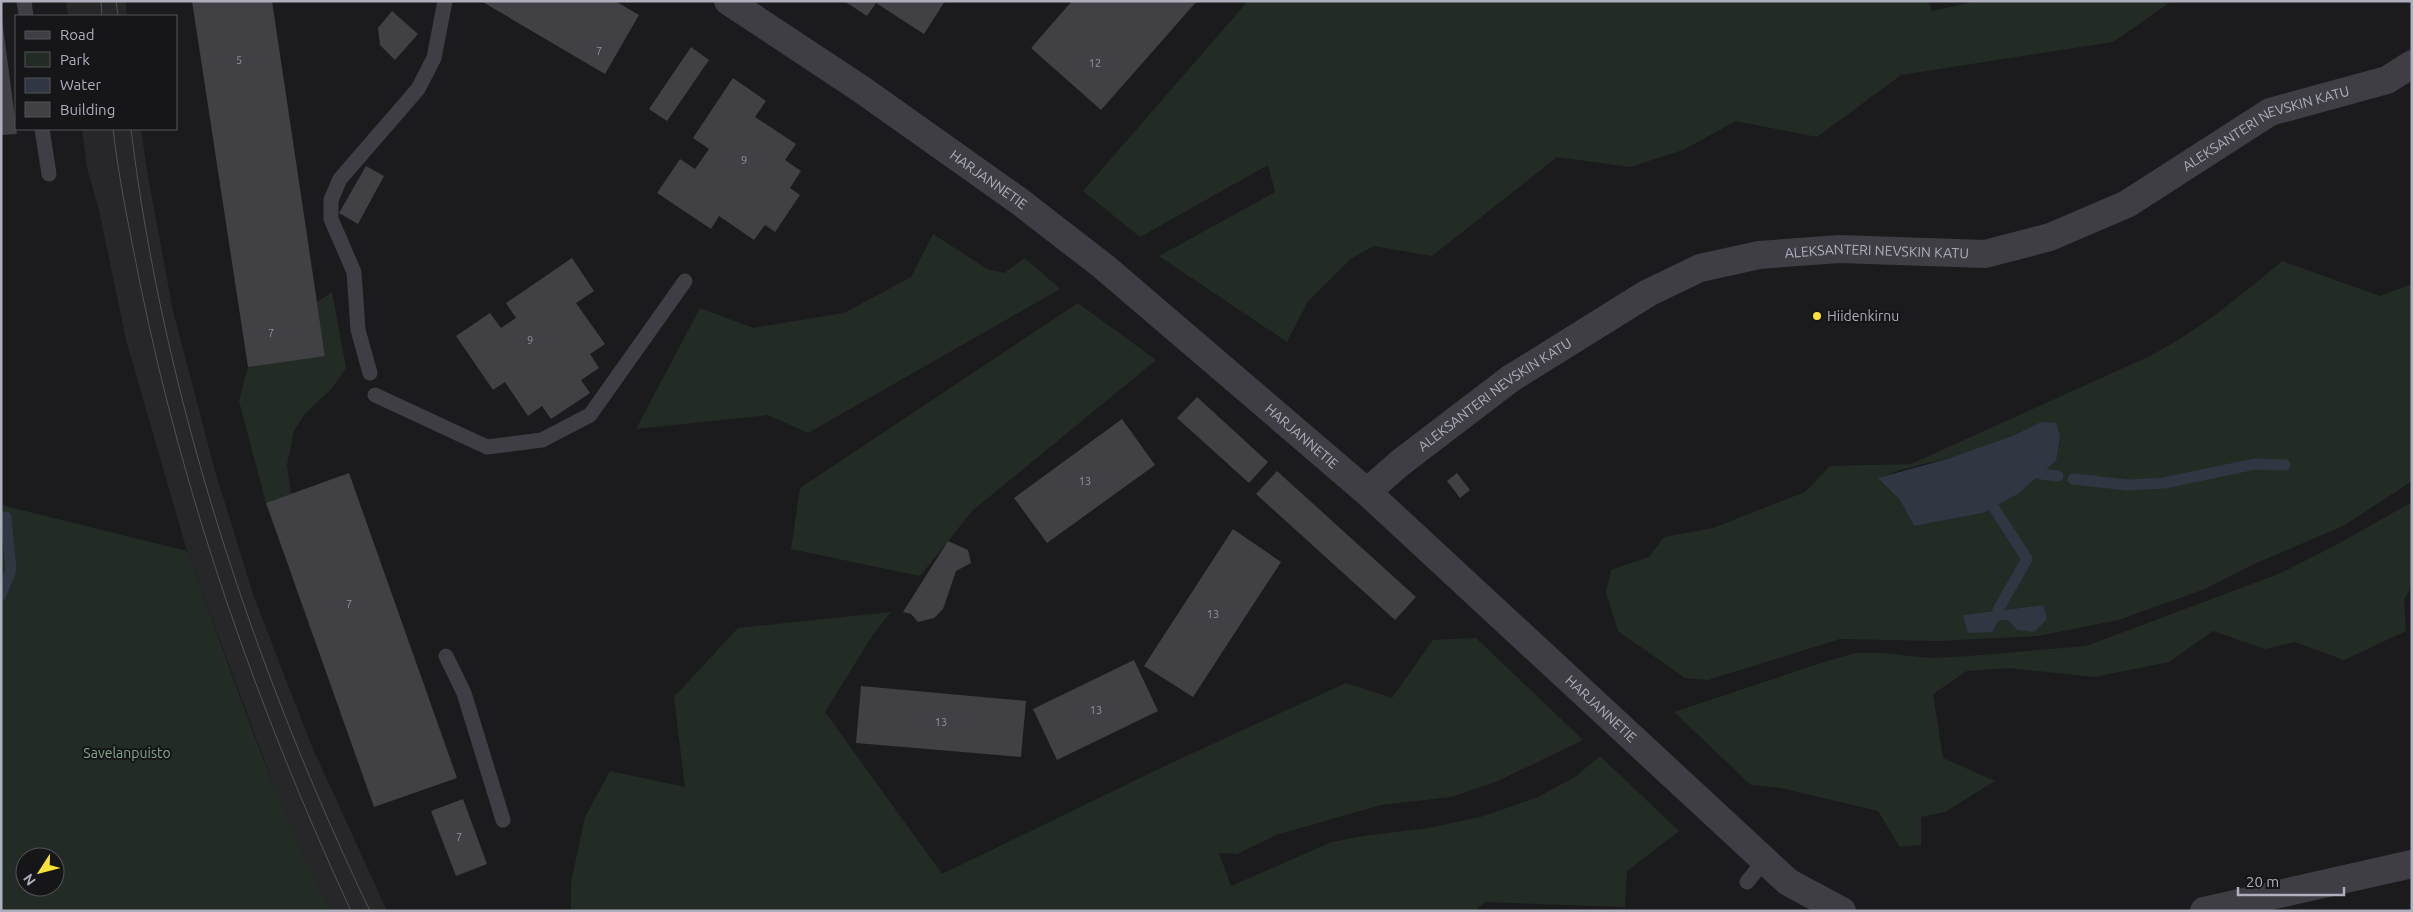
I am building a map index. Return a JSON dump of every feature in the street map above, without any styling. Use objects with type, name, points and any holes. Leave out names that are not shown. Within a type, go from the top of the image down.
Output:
[{"type":"street","name":"HARJANNETIE","points":[[728,1],[861,89],[1019,201],[1104,266],[1367,492],[1788,882],[1842,911]]},
{"type":"street","name":"ALEKSANTERI NEVSKIN KATU","points":[[1367,492],[1412,453],[1510,379],[1648,293],[1700,268],[1759,255],[1839,249],[1985,254],[2050,238],[2127,204],[2270,112],[2387,80],[2412,64]]},
{"type":"street","points":[[2204,911],[2412,864]]},
{"type":"lane","points":[[24,1],[26,15]]},
{"type":"lane","points":[[370,373],[358,330],[354,272],[331,219],[331,200],[340,179],[418,89],[434,58],[441,3]]},
{"type":"lane","points":[[42,130],[49,174]]},
{"type":"lane","points":[[375,395],[487,448],[542,440],[590,415],[685,281]]},
{"type":"lane","points":[[446,656],[464,692],[503,820]]},
{"type":"lane","points":[[1747,882],[1764,861]]},
{"type":"shaded area","points":[[66,1],[126,1],[127,15],[68,15]]},
{"type":"shaded area","points":[[82,130],[141,130],[173,311],[215,471],[254,597],[310,742],[387,911],[331,911],[312,875],[279,800],[187,551],[126,340],[99,210],[87,168]]},
{"type":"green space","points":[[1248,1],[1929,1],[1932,11],[1978,1],[2172,1],[2113,42],[1901,75],[1817,137],[1736,121],[1683,150],[1630,167],[1557,157],[1432,256],[1374,246],[1352,258],[1308,301],[1287,342],[1159,256],[1275,192],[1268,165],[1140,237],[1083,191]]},
{"type":"green space","points":[[933,234],[987,269],[1004,273],[1025,258],[1060,289],[808,433],[768,415],[636,429],[700,308],[753,328],[844,313],[911,277]]},
{"type":"green space","points":[[2282,261],[2380,296],[2412,284],[2412,481],[2345,525],[2252,565],[2205,589],[2118,620],[2038,636],[1939,641],[1840,639],[1708,680],[1685,678],[1618,631],[1606,592],[1611,570],[1649,557],[1664,537],[1713,528],[1805,492],[1830,466],[1911,464],[2150,356],[2202,324],[2235,300]],"holes":[[[2041,422],[2056,461],[2018,494],[1983,513],[1914,526],[1900,500],[1879,479],[1902,469],[1945,459],[1982,447]],[[2043,605],[2008,620],[1998,621],[1963,615]]]},
{"type":"green space","points":[[332,292],[346,368],[332,388],[304,415],[294,431],[287,465],[291,494],[266,503],[239,401],[248,367],[325,355],[317,302]]},
{"type":"green space","points":[[1078,303],[1156,360],[972,511],[920,576],[791,549],[800,488]]},
{"type":"green space","points":[[2412,502],[2412,585],[2404,600],[2406,631],[2344,660],[2295,642],[2265,649],[2213,631],[2169,662],[2094,677],[2009,668],[1967,671],[1933,694],[1943,758],[1995,781],[1945,812],[1921,817],[1921,845],[1900,847],[1878,811],[1781,788],[1751,785],[1674,712],[1856,653],[1879,653],[1931,658],[2086,646],[2281,573],[2336,545]]},
{"type":"green space","name":"Savelanpuisto","points":[[1,505],[187,551],[271,778],[309,867],[331,911],[1,911]]},
{"type":"green space","points":[[891,612],[874,633],[825,712],[942,874],[1171,763],[1346,683],[1392,698],[1433,640],[1476,638],[1583,740],[1498,781],[1451,797],[1381,805],[1276,835],[1237,854],[1219,853],[1231,886],[1332,842],[1363,836],[1429,828],[1484,816],[1538,797],[1575,777],[1600,756],[1679,831],[1627,871],[1625,907],[1485,902],[1475,911],[571,911],[571,883],[585,817],[610,771],[685,787],[674,697],[738,628]]},
{"type":"water","points":[[2041,422],[2056,423],[2060,436],[2056,461],[2018,494],[1983,513],[1914,526],[1900,500],[1878,478],[1947,459],[2012,436]]},
{"type":"water","points":[[2043,605],[2047,619],[2034,632],[2017,630],[2008,620],[1998,621],[1992,632],[1968,633],[1963,615]]},
{"type":"building","points":[[192,1],[272,1],[325,356],[248,367]]},
{"type":"building","points":[[481,1],[615,1],[639,15],[605,74]]},
{"type":"building","points":[[844,1],[945,1],[924,34],[876,3],[867,16]]},
{"type":"building","points":[[1072,1],[1197,1],[1101,110],[1031,48]]},
{"type":"building","points":[[1,11],[17,134],[1,135]]},
{"type":"building","points":[[392,11],[418,34],[395,60],[380,45],[378,28]]},
{"type":"building","points":[[691,47],[709,60],[667,121],[649,109]]},
{"type":"building","points":[[733,78],[766,101],[755,117],[796,144],[785,160],[801,171],[790,188],[800,195],[775,232],[765,225],[754,240],[719,216],[711,229],[657,193],[680,159],[695,169],[709,149],[693,138]]},
{"type":"building","points":[[366,166],[384,176],[358,224],[339,213]]},
{"type":"building","points":[[572,258],[594,291],[576,303],[605,344],[590,354],[599,368],[581,380],[590,393],[551,419],[542,406],[528,416],[505,382],[493,390],[456,336],[490,313],[501,328],[516,318],[506,303]]},
{"type":"building","points":[[1197,397],[1268,462],[1249,483],[1177,418]]},
{"type":"building","points":[[1122,419],[1155,465],[1047,543],[1014,498]]},
{"type":"building","points":[[1277,471],[1416,597],[1395,620],[1256,494]]},
{"type":"building","points":[[349,473],[457,778],[374,807],[266,503]]},
{"type":"building","points":[[1457,473],[1470,490],[1460,498],[1447,481]]},
{"type":"building","points":[[1233,529],[1281,562],[1193,697],[1144,666]]},
{"type":"building","points":[[948,541],[968,550],[971,563],[956,571],[943,609],[934,618],[918,622],[911,614],[903,612]]},
{"type":"building","points":[[1134,660],[1158,711],[1057,760],[1033,709]]},
{"type":"building","points":[[861,686],[1026,701],[1021,757],[856,743]]},
{"type":"building","points":[[463,799],[487,864],[456,876],[431,811]]},
{"type":"waterway","points":[[2073,479],[2128,485],[2164,483],[2255,464],[2285,465]]},
{"type":"waterway","points":[[2041,474],[2058,476]]},
{"type":"waterway","points":[[1994,508],[2027,559],[1998,610]]},
{"type":"waterway","points":[[1,595],[11,570],[6,517]]},
{"type":"tram line","points":[[101,1],[102,15]]},
{"type":"tram line","points":[[116,1],[118,15]]},
{"type":"tram line","points":[[113,130],[129,226],[158,364],[178,444],[202,524],[227,603],[285,759],[351,911]]},
{"type":"tram line","points":[[131,130],[146,229],[166,329],[190,430],[219,529],[252,627],[288,724],[328,819],[370,911]]},
{"type":"place","name":"Hiidenkirnu","points":[[1817,316]]}]
